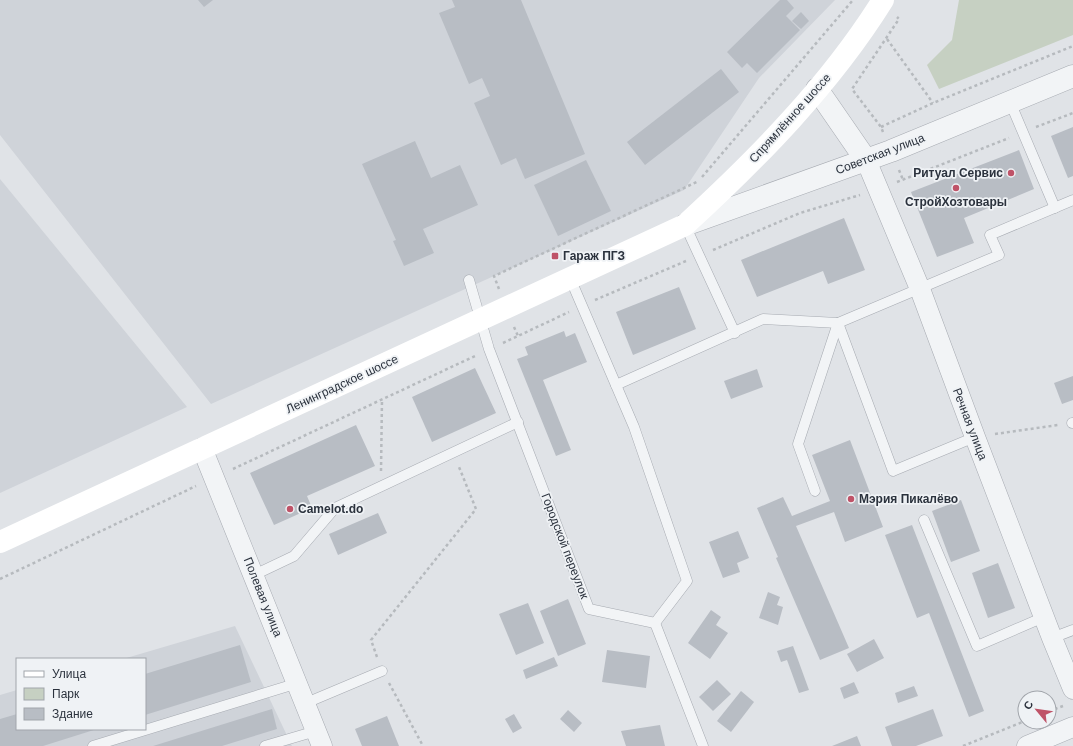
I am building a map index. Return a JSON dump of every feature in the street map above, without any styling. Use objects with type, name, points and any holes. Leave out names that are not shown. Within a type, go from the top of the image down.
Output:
[{"type":"main road","name":"Спрямлённое шоссе","points":[[685,225],[789,122],[849,51],[883,0]]},
{"type":"main road","name":"Ленинградское шоссе","points":[[0,542],[685,225]]},
{"type":"street","name":"Советская улица","points":[[685,225],[866,160],[1073,76]]},
{"type":"street","points":[[817,89],[866,160]]},
{"type":"street","name":"Речная улица","points":[[866,160],[920,289],[1044,618],[1073,689]]},
{"type":"street","name":"Полевая улица","points":[[202,448],[319,738]]},
{"type":"street","points":[[1027,746],[1073,727]]},
{"type":"lane","points":[[1010,102],[1055,208]]},
{"type":"lane","points":[[616,384],[763,319],[838,323],[999,255],[990,235],[1073,200]]},
{"type":"lane","points":[[685,225],[735,332]]},
{"type":"lane","points":[[570,278],[634,428],[687,581],[655,623],[703,746]]},
{"type":"lane","points":[[254,575],[294,556],[335,508],[518,422],[489,349],[482,320],[469,280]]},
{"type":"lane","points":[[838,323],[893,471],[975,437]]},
{"type":"lane","points":[[815,491],[798,444],[838,323]]},
{"type":"lane","name":"Городской переулок","points":[[518,422],[589,609],[655,623]]},
{"type":"lane","points":[[924,520],[977,646],[1044,618]]},
{"type":"lane","points":[[1052,638],[1073,630]]},
{"type":"lane","points":[[306,703],[382,671]]},
{"type":"lane","points":[[146,730],[298,683]]},
{"type":"lane","points":[[93,746],[145,730]]},
{"type":"lane","points":[[265,746],[319,738]]},
{"type":"path","points":[[494,276],[699,181],[853,0]]},
{"type":"path","points":[[899,19],[852,89],[881,126],[933,103],[1073,46]]},
{"type":"path","points":[[887,39],[933,103]]},
{"type":"path","points":[[0,579],[214,477],[582,306],[800,213],[878,190],[1073,112]]},
{"type":"path","points":[[380,487],[382,399]]},
{"type":"path","points":[[975,437],[1072,423]]},
{"type":"path","points":[[423,746],[382,671],[371,640],[476,509],[453,452]]},
{"type":"path","points":[[963,746],[1017,724]]},
{"type":"shaded area","points":[[0,0],[835,0],[759,78],[684,190],[211,404],[0,135]]},
{"type":"shaded area","points":[[0,179],[187,407],[0,493]]},
{"type":"shaded area","points":[[235,626],[292,746],[0,746],[0,695],[16,690],[16,730],[146,730],[146,658],[126,658]]},
{"type":"green space","points":[[959,0],[1073,0],[1073,35],[939,89],[927,65],[952,40]]},
{"type":"building","points":[[198,0],[213,0],[204,7]]},
{"type":"building","points":[[452,0],[521,0],[585,154],[525,179],[516,158],[501,165],[474,103],[490,96],[482,78],[469,84],[439,13],[455,7]]},
{"type":"building","points":[[780,0],[787,0],[794,8],[786,16],[800,30],[757,73],[747,63],[742,68],[727,52]]},
{"type":"building","points":[[801,12],[809,21],[801,29],[792,21]]},
{"type":"building","points":[[721,69],[739,92],[645,165],[627,142]]},
{"type":"building","points":[[1073,127],[1073,176],[1068,178],[1051,136]]},
{"type":"building","points":[[415,141],[431,178],[460,165],[478,205],[423,229],[434,253],[404,266],[393,241],[396,240],[362,164]]},
{"type":"building","points":[[1019,150],[1034,189],[964,218],[974,243],[937,257],[911,192]]},
{"type":"building","points":[[586,160],[611,211],[558,236],[534,185]]},
{"type":"building","points":[[844,218],[865,270],[828,284],[823,271],[757,297],[741,260]]},
{"type":"building","points":[[679,287],[696,329],[633,355],[616,312]]},
{"type":"building","points":[[564,331],[566,337],[575,333],[587,362],[543,380],[571,450],[556,456],[517,359],[528,355],[525,347]]},
{"type":"building","points":[[475,368],[496,413],[432,442],[412,397]]},
{"type":"building","points":[[757,369],[763,387],[731,399],[724,381]]},
{"type":"building","points":[[1073,376],[1073,400],[1062,404],[1054,383]]},
{"type":"building","points":[[356,425],[375,466],[307,496],[312,508],[274,525],[250,473]]},
{"type":"building","name":"Мэрия Пикалёво","points":[[850,440],[883,527],[845,542],[834,512],[796,526],[849,648],[820,660],[776,558],[778,557],[757,508],[783,497],[792,516],[830,501],[812,455]]},
{"type":"building","points":[[961,500],[980,551],[951,562],[932,511]]},
{"type":"building","points":[[378,513],[387,533],[338,555],[329,534]]},
{"type":"building","points":[[912,525],[984,711],[969,717],[929,613],[917,618],[885,535]]},
{"type":"building","points":[[738,531],[749,558],[737,563],[740,572],[723,578],[709,542]]},
{"type":"building","points":[[998,563],[1015,608],[988,618],[972,573]]},
{"type":"building","points":[[768,592],[780,597],[777,605],[783,607],[778,625],[759,618]]},
{"type":"building","points":[[568,599],[586,644],[558,656],[540,611]]},
{"type":"building","points":[[528,603],[544,643],[516,655],[499,614]]},
{"type":"building","points":[[711,610],[721,617],[716,625],[728,633],[710,659],[688,643]]},
{"type":"building","points":[[874,639],[884,658],[857,672],[847,654]]},
{"type":"building","points":[[240,645],[251,682],[146,715],[146,674]]},
{"type":"building","points":[[793,646],[809,690],[799,693],[787,660],[781,662],[777,651]]},
{"type":"building","points":[[607,650],[650,656],[646,688],[602,682]]},
{"type":"building","points":[[554,657],[558,666],[526,679],[523,670]]},
{"type":"building","points":[[717,680],[731,694],[713,711],[699,697]]},
{"type":"building","points":[[854,682],[859,693],[844,699],[840,688]]},
{"type":"building","points":[[914,686],[918,696],[898,703],[895,693]]},
{"type":"building","points":[[741,691],[754,702],[731,732],[717,721]]},
{"type":"building","points":[[272,709],[277,729],[222,746],[153,746]]},
{"type":"building","points":[[933,709],[943,736],[916,746],[892,746],[885,727]]},
{"type":"building","points":[[568,710],[582,723],[574,732],[560,719]]},
{"type":"building","points":[[16,714],[16,730],[94,730],[43,746],[0,746],[0,719]]},
{"type":"building","points":[[514,714],[522,728],[513,733],[505,719]]},
{"type":"building","points":[[387,716],[399,746],[362,746],[355,729]]},
{"type":"building","points":[[660,725],[665,746],[626,746],[621,731]]},
{"type":"building","points":[[857,736],[861,746],[832,746]]},
{"type":"place","name":"Ритуал Сервис","points":[[1011,173]]},
{"type":"place","name":"СтройХозтовары","points":[[956,188]]},
{"type":"place","name":"Гараж ПГЗ","points":[[555,256]]},
{"type":"place","name":"Мэрия Пикалёво","points":[[851,499]]},
{"type":"place","name":"Camelot.do","points":[[290,509]]}]
